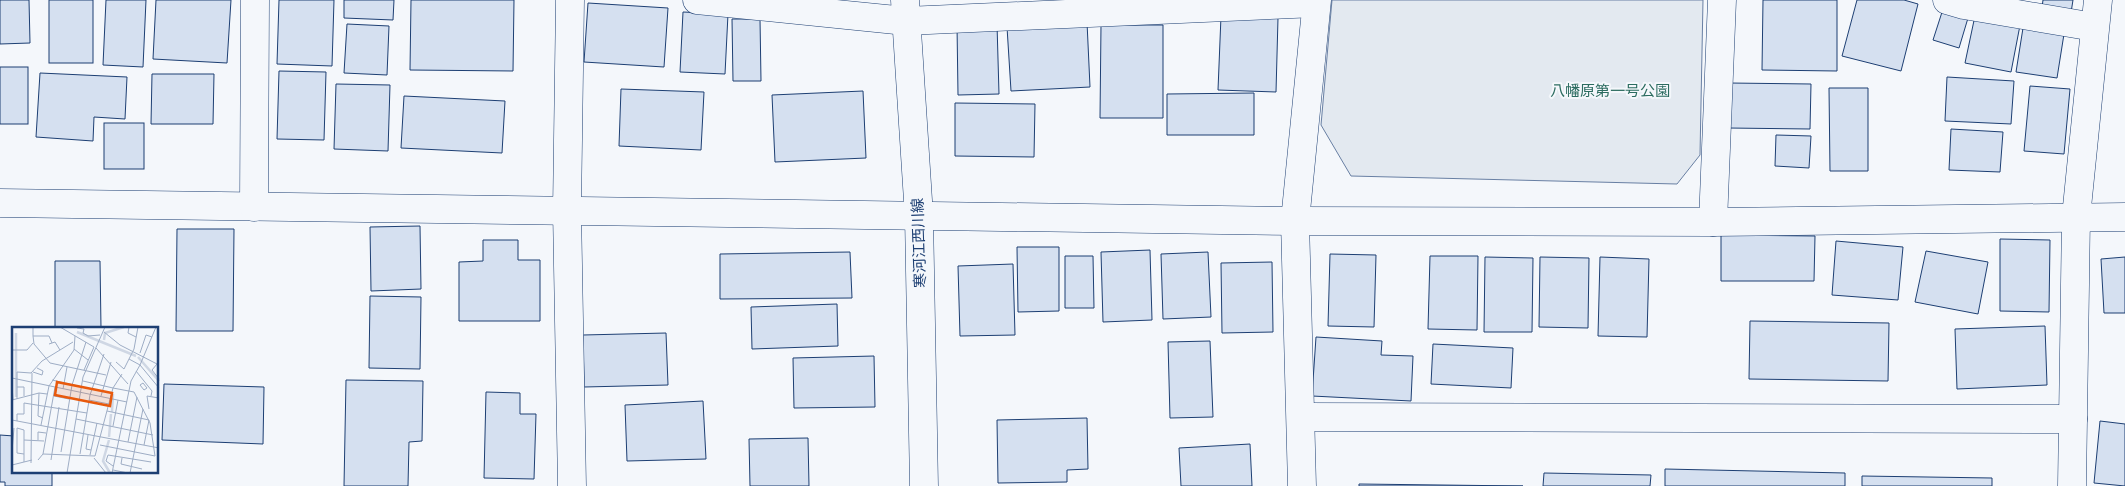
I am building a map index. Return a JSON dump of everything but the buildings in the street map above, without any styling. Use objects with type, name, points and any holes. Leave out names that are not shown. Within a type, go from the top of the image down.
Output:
[{"type":"street","points":[[254,207],[255,0]]},
{"type":"street","points":[[570,0],[566,210],[572,486]]},
{"type":"street","points":[[697,0],[905,11],[1316,1],[1295,221],[1302,486]]},
{"type":"street","points":[[1713,222],[1722,0]]},
{"type":"street","points":[[1947,0],[1964,5],[2094,27]]},
{"type":"street","points":[[2072,486],[2076,216],[2098,0]]},
{"type":"street","name":"寒河江西川線","points":[[905,11],[919,216],[924,486]]},
{"type":"street","points":[[0,204],[1295,221],[1713,222],[2076,216],[2125,217]]},
{"type":"street","points":[[1301,417],[2073,419]]},
{"type":"green space","name":"八幡原第一号公園","points":[[1332,0],[1703,0],[1700,155],[1677,184],[1351,176],[1321,125]]}]
